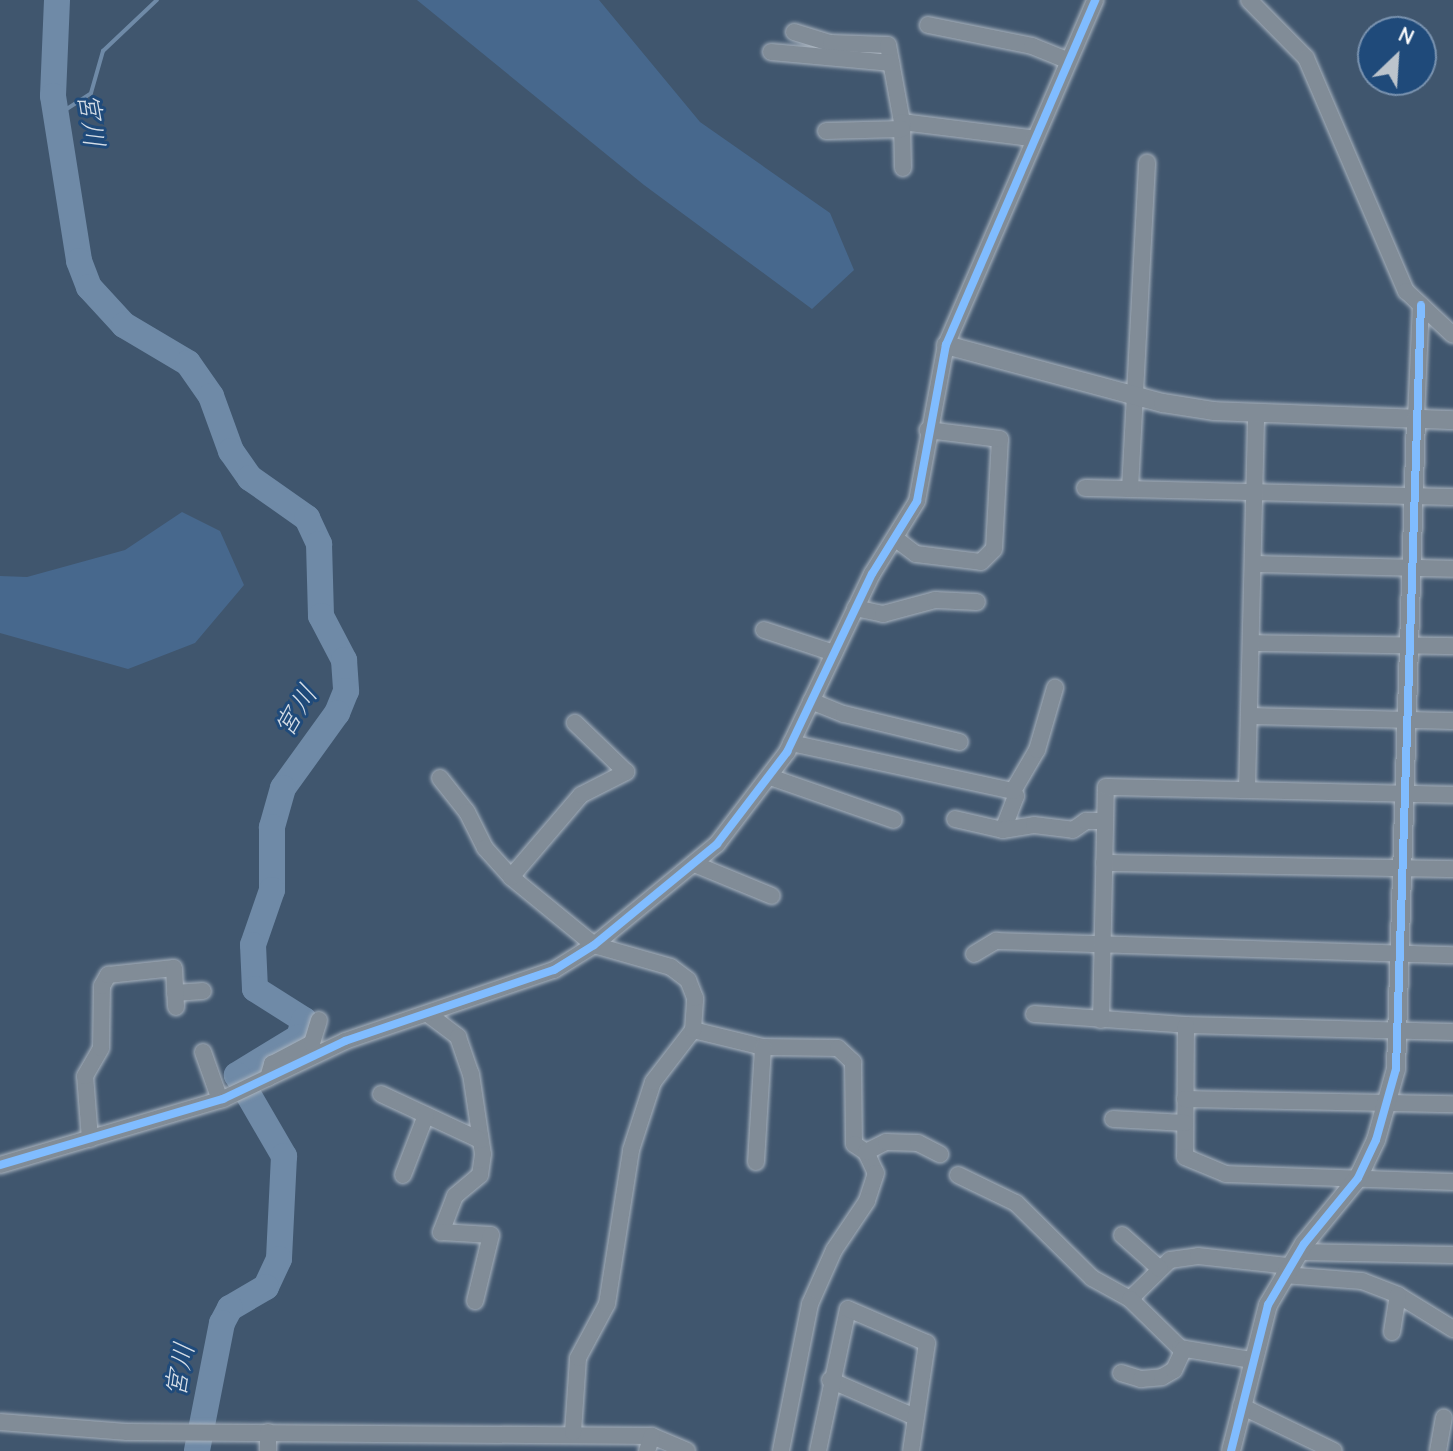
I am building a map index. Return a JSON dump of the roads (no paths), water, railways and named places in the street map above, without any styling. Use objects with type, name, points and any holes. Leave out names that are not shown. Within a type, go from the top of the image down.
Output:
[{"type":"street","points":[[0,1164],[221,1099],[345,1041],[554,970],[594,945],[694,864],[732,827],[791,743],[855,608],[917,501],[946,345],[1031,138],[1095,0]]},
{"type":"street","points":[[1249,0],[1306,58],[1406,291],[1453,335]]},
{"type":"street","points":[[928,25],[1032,46],[1067,60]]},
{"type":"street","points":[[794,32],[831,43],[888,45],[902,126],[903,168]]},
{"type":"street","points":[[771,52],[891,63]]},
{"type":"street","points":[[826,131],[902,126],[1031,138]]},
{"type":"street","points":[[1130,489],[1131,395],[1147,162]]},
{"type":"street","points":[[1231,1451],[1259,1326],[1291,1264],[1358,1178],[1389,1102],[1399,1030],[1412,495],[1421,305]]},
{"type":"street","points":[[946,345],[1131,395],[1214,411],[1453,420]]},
{"type":"street","points":[[1247,789],[1256,413]]},
{"type":"street","points":[[896,539],[916,554],[981,562],[994,549],[1000,439],[928,430]]},
{"type":"street","points":[[1085,488],[1453,497]]},
{"type":"street","points":[[1253,564],[1453,569]]},
{"type":"street","points":[[855,608],[883,614],[935,600],[977,602]]},
{"type":"street","points":[[764,630],[834,653]]},
{"type":"street","points":[[1251,643],[1453,646]]},
{"type":"street","points":[[1013,791],[1037,750],[1055,688]]},
{"type":"street","points":[[811,701],[844,714],[960,742]]},
{"type":"street","points":[[1249,716],[1453,721]]},
{"type":"street","points":[[511,877],[581,795],[626,772],[575,723]]},
{"type":"street","points":[[791,743],[1013,791],[1016,796],[1003,830]]},
{"type":"street","points":[[770,777],[894,820]]},
{"type":"street","points":[[440,778],[467,812],[485,848],[511,877],[594,945],[671,967],[688,980],[695,998],[693,1030],[653,1082],[631,1150],[607,1304],[578,1358],[573,1432]]},
{"type":"street","points":[[1101,1020],[1106,787],[1453,795]]},
{"type":"street","points":[[955,819],[1003,830],[1034,825],[1073,830],[1086,821],[1105,821]]},
{"type":"street","points":[[1104,863],[1453,869]]},
{"type":"street","points":[[694,864],[772,896]]},
{"type":"street","points":[[974,954],[996,941],[1453,955]]},
{"type":"street","points":[[90,1139],[85,1076],[101,1048],[102,986],[108,975],[174,968],[175,1000],[203,991]]},
{"type":"street","points":[[428,1014],[466,1049],[480,1140],[480,1175],[455,1196],[441,1232],[491,1235],[475,1301]]},
{"type":"street","points":[[1034,1014],[1186,1025],[1453,1032]]},
{"type":"street","points":[[262,1081],[272,1064],[312,1043],[319,1020]]},
{"type":"street","points":[[1186,1025],[1185,1157],[1226,1174],[1453,1182]]},
{"type":"street","points":[[693,1030],[763,1047],[838,1048],[853,1062],[854,1144],[866,1152],[876,1173],[867,1201],[834,1250],[810,1304],[781,1451]]},
{"type":"street","points":[[756,1162],[763,1047]]},
{"type":"street","points":[[203,1052],[221,1099]]},
{"type":"street","points":[[381,1094],[480,1140]]},
{"type":"street","points":[[1185,1099],[1453,1104]]},
{"type":"street","points":[[403,1175],[426,1115]]},
{"type":"street","points":[[1113,1119],[1185,1123]]},
{"type":"street","points":[[866,1152],[886,1142],[918,1143],[940,1154]]},
{"type":"street","points":[[958,1175],[1016,1203],[1092,1278],[1142,1305],[1170,1342],[1184,1349],[1252,1360]]},
{"type":"street","points":[[1122,1235],[1160,1269]]},
{"type":"street","points":[[1130,1299],[1170,1260],[1198,1256],[1291,1264],[1453,1255]]},
{"type":"street","points":[[1291,1264],[1362,1281],[1398,1295],[1453,1329]]},
{"type":"street","points":[[1392,1332],[1398,1295]]},
{"type":"street","points":[[818,1451],[830,1380],[848,1309],[927,1343],[911,1451]]},
{"type":"street","points":[[1121,1373],[1141,1379],[1162,1377],[1174,1370],[1184,1349]]},
{"type":"street","points":[[830,1380],[915,1417]]},
{"type":"street","points":[[1241,1406],[1334,1451]]},
{"type":"street","points":[[1438,1451],[1444,1418]]},
{"type":"street","points":[[0,1422],[127,1432],[573,1432],[687,1451]]},
{"type":"street","points":[[268,1432],[268,1451]]},
{"type":"waterway","name":"宮川","points":[[57,0],[53,96],[79,261],[89,287],[124,325],[188,363],[211,396],[231,451],[250,478],[307,518],[319,544],[321,616],[344,660],[346,691],[337,713],[283,788],[272,827],[272,890],[253,945],[255,989],[304,1020],[299,1037],[237,1075],[284,1156],[279,1259],[266,1287],[230,1308],[222,1323],[197,1451]]},
{"type":"waterway","points":[[59,114],[91,93],[103,51],[157,0]]}]
